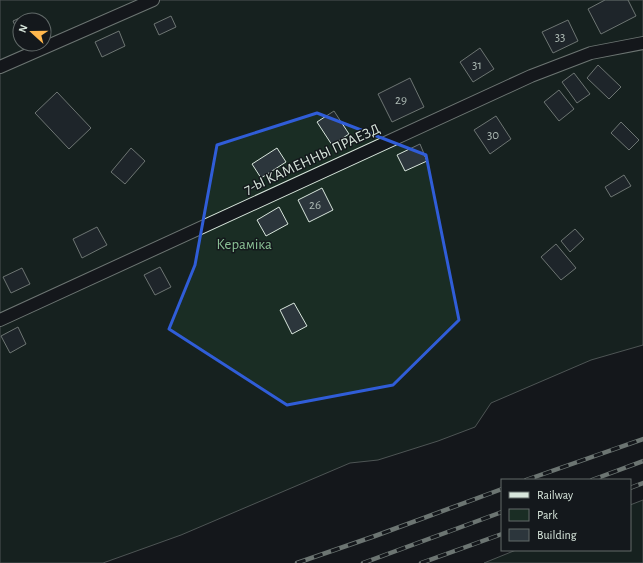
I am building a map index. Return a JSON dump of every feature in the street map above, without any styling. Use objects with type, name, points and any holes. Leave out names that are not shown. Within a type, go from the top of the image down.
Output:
[{"type":"lane","points":[[0,67],[153,0]]},
{"type":"lane","name":"7-Ы КАМЕННЫ ПРАЕЗД","points":[[0,320],[531,76],[591,53],[643,43]]},
{"type":"highlighted area","points":[[317,113],[426,155],[459,320],[393,385],[287,405],[169,329],[195,265],[217,145]]},
{"type":"green space","name":"Кераміка","points":[[0,0],[643,0],[643,345],[591,360],[491,403],[475,427],[438,441],[378,460],[350,463],[181,535],[103,563],[0,563]]},
{"type":"green space","points":[[643,500],[643,563],[484,563],[514,551],[631,551],[631,505]]},
{"type":"building","points":[[605,0],[628,0],[636,16],[601,34],[588,9]]},
{"type":"building","points":[[171,16],[176,27],[159,35],[154,24]]},
{"type":"building","points":[[568,20],[578,41],[553,53],[542,32]]},
{"type":"building","points":[[119,31],[125,46],[102,57],[95,42]]},
{"type":"building","points":[[480,48],[494,69],[473,82],[460,62]]},
{"type":"building","points":[[598,65],[621,87],[609,99],[587,78]]},
{"type":"building","points":[[574,73],[590,94],[577,103],[562,82]]},
{"type":"building","points":[[410,78],[424,107],[392,122],[378,94]]},
{"type":"building","points":[[559,90],[574,109],[559,121],[544,102]]},
{"type":"building","points":[[57,92],[91,128],[69,149],[35,113]]},
{"type":"building","points":[[334,111],[349,134],[332,145],[317,122]]},
{"type":"building","points":[[496,116],[511,139],[490,154],[474,130]]},
{"type":"building","points":[[621,122],[639,140],[629,150],[611,133]]},
{"type":"building","points":[[420,144],[427,161],[405,171],[397,155]]},
{"type":"building","points":[[131,148],[145,161],[125,184],[111,172]]},
{"type":"building","points":[[277,148],[286,162],[261,178],[252,164]]},
{"type":"building","points":[[624,175],[631,186],[611,197],[605,187]]},
{"type":"building","points":[[322,188],[333,210],[309,222],[298,200]]},
{"type":"building","points":[[279,207],[288,224],[266,236],[257,220]]},
{"type":"building","points":[[97,227],[107,245],[82,258],[73,239]]},
{"type":"building","points":[[575,229],[584,239],[570,252],[561,241]]},
{"type":"building","points":[[556,244],[576,268],[561,280],[541,257]]},
{"type":"building","points":[[160,267],[171,287],[155,295],[144,275]]},
{"type":"building","points":[[22,268],[30,284],[11,293],[3,277]]},
{"type":"building","points":[[294,303],[307,326],[292,334],[280,310]]},
{"type":"building","points":[[18,327],[26,344],[10,353],[1,336]]},
{"type":"railway","points":[[529,479],[643,439]]},
{"type":"railway","points":[[595,479],[643,461]]},
{"type":"railway","points":[[631,488],[643,483]]},
{"type":"railway","points":[[297,563],[501,489]]},
{"type":"railway","points":[[363,563],[501,512]]},
{"type":"railway","points":[[421,563],[501,534]]}]
